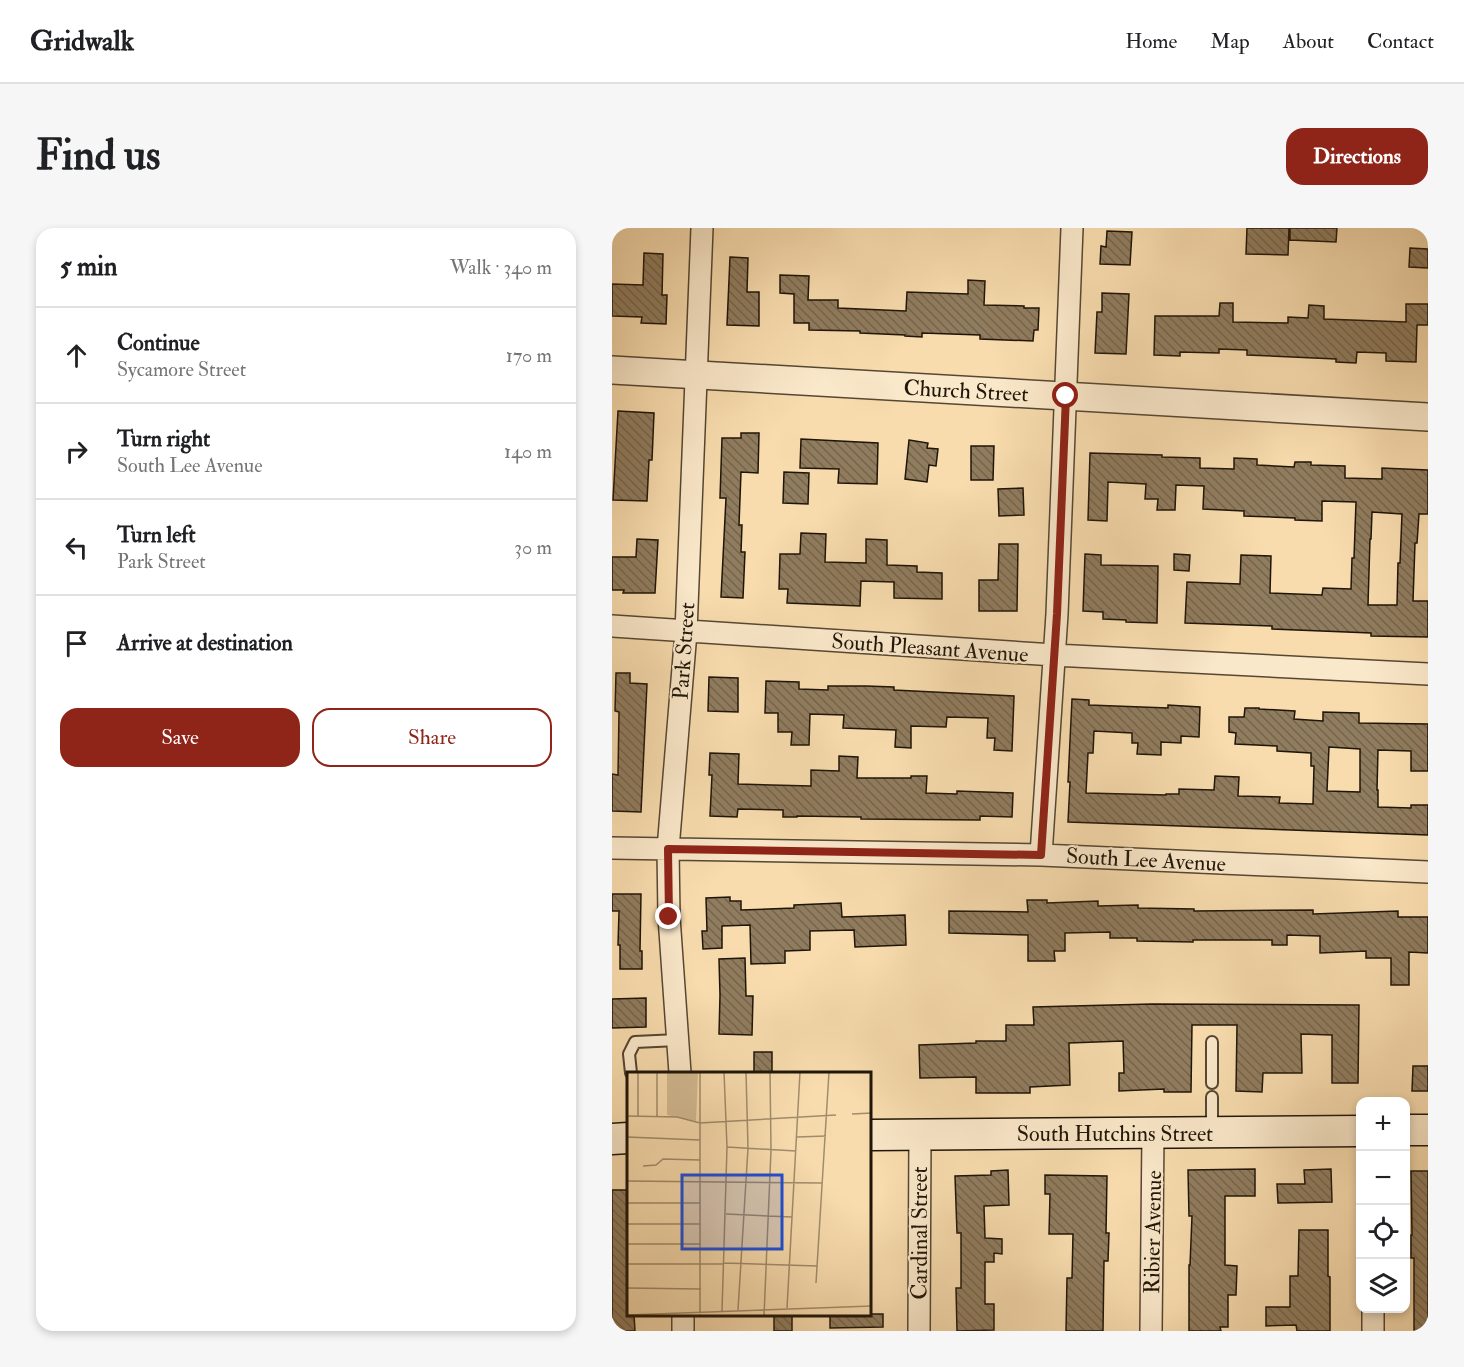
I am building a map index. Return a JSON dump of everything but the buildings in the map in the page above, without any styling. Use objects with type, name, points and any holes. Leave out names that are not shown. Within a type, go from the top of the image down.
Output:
[{"type":"main road","points":[[1410,1130],[1428,1130]]},
{"type":"main road","name":"South Hutchins Street","points":[[872,1135],[1356,1131]]},
{"type":"street","name":"Park Street","points":[[680,1072],[669,917],[668,849],[686,632],[702,228]]},
{"type":"street","points":[[1041,855],[1057,603],[1072,228]]},
{"type":"street","name":"Church Street","points":[[612,370],[1428,417]]},
{"type":"street","name":"South Pleasant Avenue","points":[[612,626],[1054,655],[1428,674]]},
{"type":"street","name":"South Lee Avenue","points":[[612,848],[1041,855],[1428,872]]},
{"type":"street","name":"Ribier Avenue","points":[[1151,1331],[1153,1133]]},
{"type":"street","name":"Cardinal Street","points":[[918,1331],[920,1134]]},
{"type":"street","points":[[1373,1313],[1373,1331]]},
{"type":"lane","points":[[631,1072],[629,1054],[635,1042],[678,1040]]},
{"type":"lane","points":[[1212,1042],[1212,1083]]},
{"type":"lane","points":[[1212,1096],[1212,1132]]},
{"type":"route","points":[[669,917],[668,849],[1041,855],[1057,614],[1066,396]]}]
